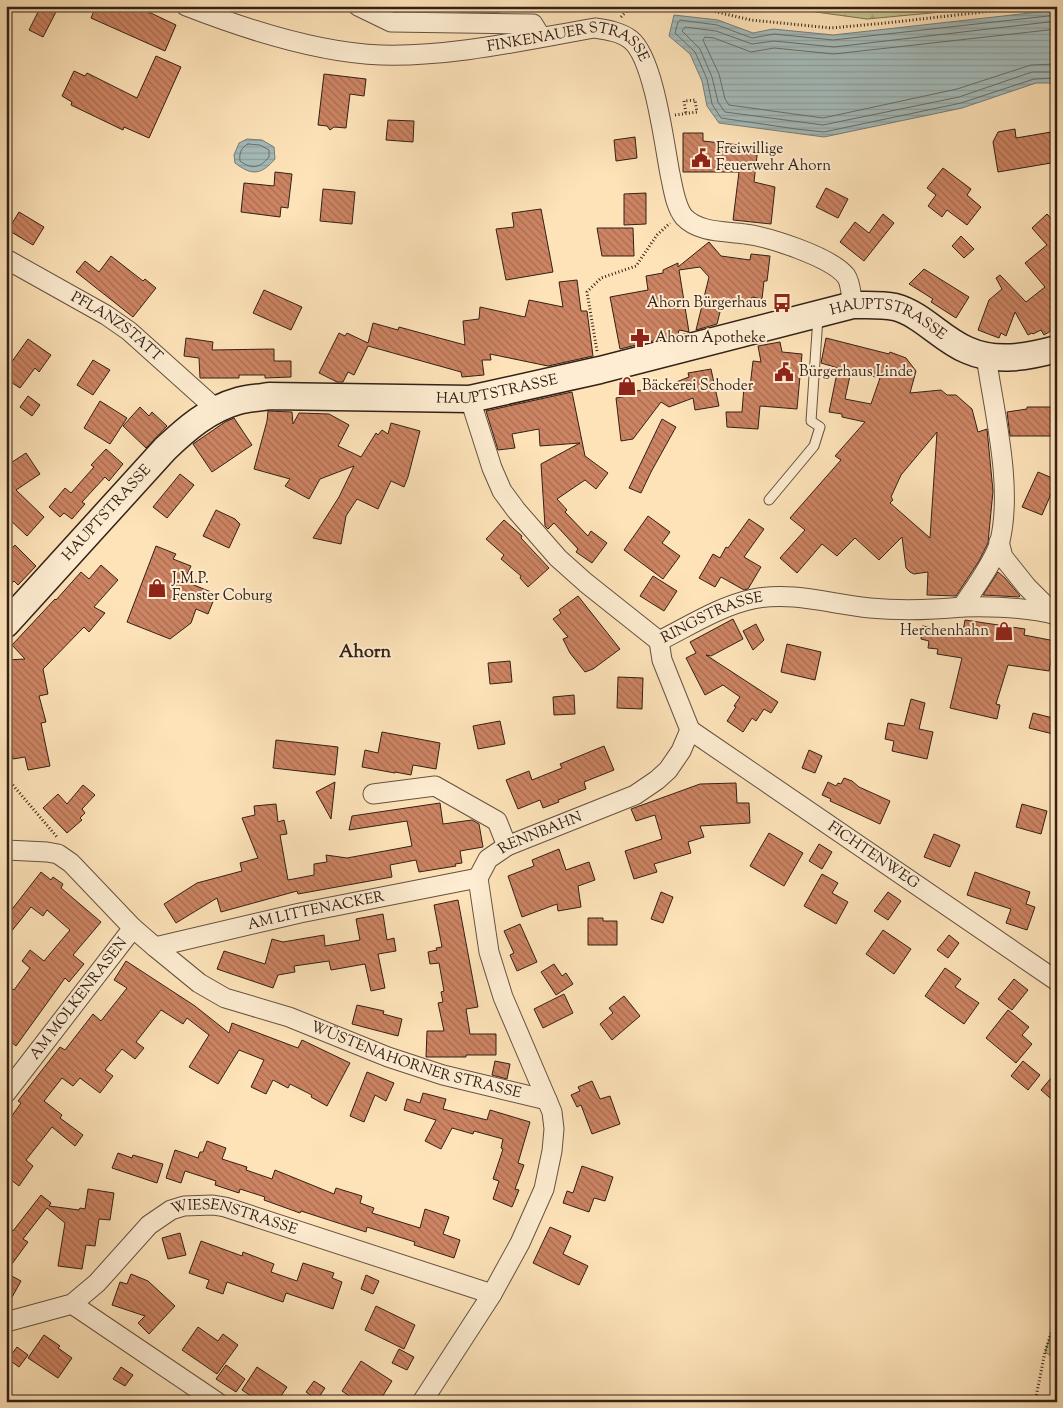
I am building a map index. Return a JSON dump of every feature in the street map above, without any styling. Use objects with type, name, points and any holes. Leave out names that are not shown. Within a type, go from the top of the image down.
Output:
[{"type":"street","name":"FINKENAUER STRASSE","points":[[186,6],[212,16],[295,41],[352,52],[412,55],[458,50],[595,28],[609,30],[631,40],[637,47],[651,75],[674,193],[681,212]]},
{"type":"street","points":[[358,6],[391,22],[533,24],[542,37]]},
{"type":"street","points":[[681,212],[693,224],[710,230],[747,234],[793,246],[816,256],[840,270],[846,277],[853,305]]},
{"type":"street","name":"PFLANZSTATT","points":[[6,259],[106,315],[129,331],[216,409]]},
{"type":"street","name":"HAUPTSTRASSE","points":[[6,624],[165,449],[188,428],[216,409],[238,401],[269,396],[470,399],[600,370],[853,305],[878,305],[896,308],[914,315],[960,346],[986,356],[998,358],[1030,356],[1057,349]]},
{"type":"street","points":[[962,607],[983,576],[999,542],[1003,510],[1003,474],[986,356]]},
{"type":"street","name":"RINGSTRASSE","points":[[470,399],[499,483],[516,510],[558,558],[586,583],[659,641],[734,604],[755,598],[792,596],[870,608],[931,610],[988,606],[1056,615]]},
{"type":"street","name":"RINGSTRASSE","points":[[999,542],[1003,557],[1027,587],[1056,615]]},
{"type":"street","points":[[659,641],[662,660],[690,730]]},
{"type":"street","name":"RENNBAHN","points":[[478,878],[488,859],[507,846],[635,795],[657,780],[668,770],[681,751],[690,730]]},
{"type":"street","name":"FICHTENWEG","points":[[690,730],[1057,981]]},
{"type":"street","points":[[374,794],[435,786],[497,821],[507,846]]},
{"type":"street","name":"WÜSTENAHORNER STRASSE","points":[[6,850],[58,854],[71,863],[133,928],[155,947],[198,983],[225,998],[289,1017],[388,1057],[443,1075],[547,1100]]},
{"type":"street","points":[[422,1402],[492,1294],[520,1244],[544,1189],[552,1151],[554,1129],[552,1112],[503,997],[489,952],[478,878]]},
{"type":"street","name":"AM LITTENACKER","points":[[155,947],[300,913],[478,878]]},
{"type":"street","name":"AM MOLKENRASEN","points":[[6,1093],[133,928]]},
{"type":"street","name":"WIESENSTRASSE","points":[[6,1322],[72,1304],[97,1283],[149,1225],[171,1210],[184,1206],[213,1205],[225,1207],[492,1294]]},
{"type":"street","points":[[72,1304],[216,1402]]},
{"type":"lane","points":[[769,500],[814,446],[820,427],[811,421],[818,314]]},
{"type":"path","points":[[691,6],[751,20],[831,28],[1036,6]]},
{"type":"path","points":[[660,117],[686,114],[697,112],[695,100],[684,101],[686,114]]},
{"type":"path","points":[[600,370],[587,292],[601,278],[636,266],[657,235],[681,212]]},
{"type":"path","points":[[6,777],[67,849],[71,863]]},
{"type":"path","points":[[1035,1402],[1045,1352],[1057,1314]]},
{"type":"green space","points":[[772,6],[1006,6],[867,19]]},
{"type":"green space","points":[[1057,1314],[1057,1360],[1045,1352]]},
{"type":"water","points":[[1057,10],[1057,83],[1036,83],[962,108],[824,137],[719,123],[707,106],[702,81],[690,54],[669,36],[674,15],[718,20],[753,33],[773,29],[833,35]]},
{"type":"water","points":[[247,139],[262,140],[274,147],[275,159],[261,171],[251,172],[235,163],[234,155],[239,143]]},
{"type":"building","points":[[41,6],[59,6],[43,37],[29,30]]},
{"type":"building","points":[[96,6],[136,6],[176,25],[165,51],[91,18]]},
{"type":"building","points":[[459,6],[502,6],[500,12],[459,12]]},
{"type":"building","points":[[156,56],[181,67],[149,138],[124,127],[123,130],[71,105],[72,102],[62,96],[74,71],[85,76],[87,73],[137,98]]},
{"type":"building","points":[[324,74],[366,79],[364,96],[350,94],[346,128],[334,127],[330,130],[327,126],[318,125]]},
{"type":"building","points":[[388,120],[414,121],[413,142],[386,140]]},
{"type":"building","points":[[1015,129],[1016,138],[1057,131],[1057,162],[998,172],[993,142],[998,132]]},
{"type":"building","points":[[683,133],[703,133],[703,141],[758,147],[754,182],[775,187],[771,224],[733,220],[739,172],[683,172]]},
{"type":"building","points":[[635,137],[637,158],[616,161],[614,140]]},
{"type":"building","points":[[943,168],[971,189],[967,195],[981,207],[967,225],[947,210],[942,217],[928,206],[936,195],[927,188]]},
{"type":"building","points":[[275,172],[292,174],[288,208],[281,207],[280,217],[241,212],[244,183],[274,186]]},
{"type":"building","points":[[826,188],[848,199],[838,218],[816,207]]},
{"type":"building","points":[[323,189],[355,192],[352,224],[320,221]]},
{"type":"building","points":[[646,193],[646,224],[624,225],[624,194]]},
{"type":"building","points":[[541,209],[553,272],[506,280],[496,229],[514,227],[512,213]]},
{"type":"building","points":[[19,212],[44,227],[33,245],[8,230]]},
{"type":"building","points":[[883,214],[894,223],[864,261],[840,242],[855,222],[869,233]]},
{"type":"building","points":[[1047,214],[1057,225],[1057,327],[1044,335],[1041,330],[1028,335],[1015,312],[1006,336],[1001,333],[999,338],[978,330],[989,300],[1002,289],[996,278],[1000,275],[1026,302],[1045,287],[1025,263],[1047,245],[1032,228]]},
{"type":"building","points":[[597,228],[633,228],[634,256],[602,256]]},
{"type":"building","points":[[961,236],[974,249],[964,258],[952,246]]},
{"type":"building","points":[[709,242],[721,256],[750,260],[751,254],[770,256],[767,281],[764,281],[762,299],[752,297],[751,301],[736,299],[735,302],[723,300],[717,324],[696,330],[709,277],[700,267],[679,270],[689,332],[679,330],[678,335],[665,338],[660,337],[661,339],[620,349],[610,297],[648,290],[646,276],[663,273],[663,270],[678,263],[678,267]]},
{"type":"building","points":[[111,256],[143,281],[145,279],[156,288],[133,317],[76,272],[85,261],[99,272]]},
{"type":"building","points":[[924,269],[969,297],[956,318],[931,302],[933,299],[909,284]]},
{"type":"building","points":[[577,280],[581,311],[587,311],[593,356],[548,366],[490,354],[491,360],[482,360],[484,375],[462,377],[461,372],[368,346],[354,375],[348,372],[343,382],[337,382],[319,373],[339,333],[345,336],[347,333],[368,343],[373,323],[398,330],[399,327],[465,345],[463,321],[479,319],[480,307],[525,317],[529,300],[563,307],[559,282]]},
{"type":"building","points":[[264,290],[302,307],[291,330],[253,313]]},
{"type":"building","points":[[186,338],[213,342],[212,350],[274,349],[274,361],[291,361],[291,377],[265,378],[265,375],[239,375],[239,378],[200,378],[199,358],[184,356]]},
{"type":"building","points":[[826,338],[889,354],[890,352],[906,358],[916,371],[910,393],[941,390],[947,395],[956,395],[972,409],[978,432],[987,429],[993,491],[988,543],[979,561],[956,596],[927,595],[928,572],[914,574],[906,568],[902,537],[879,560],[855,538],[837,556],[822,544],[797,573],[780,558],[805,530],[790,518],[841,460],[835,456],[865,422],[842,417],[842,414],[829,412],[838,368],[821,363]],"holes":[[[851,371],[880,378],[871,404],[845,399]],[[937,432],[930,538],[890,503],[893,500],[891,497],[901,475]]]},
{"type":"building","points":[[28,339],[51,355],[39,372],[35,368],[20,388],[6,379],[6,370]]},
{"type":"building","points":[[780,342],[782,352],[802,354],[797,409],[760,406],[758,429],[727,427],[726,412],[742,412],[744,386],[750,387],[753,361],[761,362],[758,346]]},
{"type":"building","points":[[93,360],[110,370],[93,395],[77,385]]},
{"type":"building","points":[[711,369],[719,406],[695,410],[693,398],[669,407],[661,402],[633,439],[621,441],[616,398],[627,396],[626,392],[661,388],[689,377],[688,373]]},
{"type":"building","points":[[572,392],[585,456],[608,473],[596,489],[585,480],[557,499],[567,510],[565,512],[588,536],[591,531],[607,543],[592,563],[576,552],[578,549],[554,523],[548,529],[545,526],[541,464],[580,443],[540,446],[539,429],[512,434],[515,448],[498,450],[486,411]]},
{"type":"building","points":[[28,396],[40,405],[32,416],[20,407]]},
{"type":"building","points":[[100,401],[127,418],[110,444],[84,428]]},
{"type":"building","points":[[140,407],[149,416],[152,412],[167,426],[146,448],[123,426]]},
{"type":"building","points":[[1027,407],[1057,407],[1057,436],[1010,436],[1007,412],[1027,409]]},
{"type":"building","points":[[268,411],[292,412],[293,424],[299,413],[329,414],[349,425],[338,446],[361,457],[376,433],[378,435],[382,430],[388,434],[391,423],[420,431],[404,487],[391,481],[378,509],[357,499],[346,516],[341,544],[313,538],[339,497],[354,466],[320,479],[309,499],[285,486],[290,479],[254,469]]},
{"type":"building","points":[[234,418],[252,445],[212,472],[193,444]]},
{"type":"building","points":[[662,419],[676,427],[641,493],[629,488]]},
{"type":"building","points":[[106,449],[123,464],[109,481],[105,477],[82,502],[85,504],[72,519],[64,513],[60,517],[49,507],[65,488],[71,493],[94,467],[91,465]]},
{"type":"building","points":[[26,453],[40,474],[16,490],[44,517],[27,536],[6,516],[6,466]]},
{"type":"building","points":[[1038,472],[1057,480],[1042,515],[1022,507]]},
{"type":"building","points":[[180,474],[194,485],[167,518],[153,507]]},
{"type":"building","points":[[216,510],[235,519],[240,524],[229,548],[203,536]]},
{"type":"building","points":[[648,516],[670,532],[662,543],[680,556],[663,579],[624,550]]},
{"type":"building","points":[[749,519],[764,529],[744,557],[761,567],[748,589],[744,590],[721,577],[715,587],[699,578],[713,554],[720,558],[726,547],[728,548]]},
{"type":"building","points":[[504,520],[522,536],[521,538],[549,568],[528,587],[520,578],[521,576],[501,559],[504,555],[486,539]]},
{"type":"building","points":[[15,545],[36,566],[18,585],[14,581],[6,589],[6,555]]},
{"type":"building","points":[[156,546],[176,554],[173,559],[191,566],[184,581],[216,594],[208,614],[196,609],[191,623],[170,639],[127,622]]},
{"type":"building","points":[[101,565],[118,580],[94,607],[105,613],[89,632],[84,627],[43,669],[48,694],[39,696],[46,722],[41,723],[50,766],[28,770],[25,757],[13,759],[6,729],[6,660],[25,659],[12,645],[81,572],[89,579]]},
{"type":"building","points":[[998,572],[1005,578],[1019,597],[983,595]]},
{"type":"building","points":[[653,576],[677,591],[664,611],[640,596]]},
{"type":"building","points":[[578,596],[620,649],[593,669],[585,672],[570,653],[563,639],[568,637],[553,619],[561,613],[559,610]]},
{"type":"building","points":[[733,619],[743,639],[711,656],[706,655],[778,702],[771,713],[764,709],[756,721],[752,718],[743,732],[727,721],[740,697],[723,685],[705,695],[686,658],[696,653],[690,642]]},
{"type":"building","points":[[965,620],[1025,629],[1024,635],[1055,641],[1049,671],[1008,665],[996,704],[1000,705],[997,719],[950,708],[962,658],[937,654],[938,649],[928,648],[929,641],[921,639],[922,626],[963,631]]},
{"type":"building","points":[[756,624],[764,640],[753,650],[743,631]]},
{"type":"building","points":[[787,644],[821,652],[815,680],[781,672]]},
{"type":"building","points":[[510,661],[512,682],[490,684],[488,663]]},
{"type":"building","points":[[618,677],[643,678],[642,709],[617,708]]},
{"type":"building","points":[[574,695],[575,714],[554,715],[553,697]]},
{"type":"building","points":[[911,699],[925,703],[919,729],[933,732],[927,759],[892,751],[894,741],[885,739],[888,723],[904,726]]},
{"type":"building","points":[[1033,713],[1057,719],[1057,735],[1029,728]]},
{"type":"building","points":[[500,721],[505,744],[478,749],[473,726]]},
{"type":"building","points":[[382,732],[440,743],[436,769],[413,765],[411,775],[362,767],[365,750],[378,753]]},
{"type":"building","points":[[276,740],[338,747],[335,775],[273,768]]},
{"type":"building","points":[[604,746],[614,770],[584,782],[586,789],[558,800],[559,802],[543,808],[540,800],[518,809],[506,780],[529,771],[532,780],[562,768],[560,764]]},
{"type":"building","points":[[809,750],[822,756],[815,773],[802,768]]},
{"type":"building","points":[[844,778],[890,801],[880,824],[830,801],[831,799],[822,795],[828,782],[836,786],[838,783],[841,784]]},
{"type":"building","points":[[335,782],[331,819],[316,792]]},
{"type":"building","points":[[736,783],[737,803],[749,803],[750,823],[700,826],[704,837],[688,842],[691,853],[654,864],[657,872],[634,879],[625,851],[662,839],[655,815],[636,821],[631,809],[700,784]]},
{"type":"building","points":[[83,785],[95,795],[82,809],[85,813],[80,818],[82,820],[67,833],[43,808],[58,794],[67,804]]},
{"type":"building","points":[[440,803],[443,824],[472,820],[479,824],[483,847],[460,851],[462,863],[455,864],[456,866],[419,872],[416,860],[390,865],[392,877],[298,894],[297,891],[221,912],[217,898],[176,923],[164,904],[197,883],[242,871],[240,863],[258,858],[242,818],[255,815],[254,806],[276,804],[278,822],[284,820],[287,834],[280,835],[288,880],[314,875],[314,864],[327,862],[326,855],[347,858],[412,846],[407,821],[349,830],[352,816]]},
{"type":"building","points":[[1022,804],[1047,811],[1041,834],[1016,827]]},
{"type":"building","points":[[769,833],[803,853],[784,886],[750,866]]},
{"type":"building","points":[[934,834],[960,845],[950,867],[924,857]]},
{"type":"building","points":[[819,844],[832,852],[822,869],[809,861]]},
{"type":"building","points":[[559,849],[566,870],[589,862],[595,880],[578,886],[581,907],[558,911],[557,904],[522,917],[508,876],[534,866],[532,860]]},
{"type":"building","points":[[41,872],[51,880],[53,877],[63,884],[61,888],[101,922],[73,955],[84,964],[69,982],[65,978],[16,1046],[6,1038],[6,984],[14,990],[30,968],[22,961],[30,950],[44,961],[70,930],[47,910],[43,916],[31,907],[6,938],[6,917]]},
{"type":"building","points":[[975,872],[1030,892],[1026,904],[1035,907],[1027,930],[1006,923],[1011,909],[967,895]]},
{"type":"building","points":[[822,874],[838,883],[832,893],[848,902],[836,924],[804,906]]},
{"type":"building","points":[[661,892],[673,897],[663,923],[651,919]]},
{"type":"building","points":[[888,892],[901,901],[888,920],[874,911]]},
{"type":"building","points":[[458,900],[478,1007],[466,1009],[470,1034],[496,1034],[496,1055],[426,1057],[427,1031],[444,1031],[438,1003],[443,1002],[441,992],[444,991],[439,963],[430,964],[428,952],[442,947],[434,905]]},
{"type":"building","points":[[383,914],[387,940],[394,938],[396,951],[378,954],[385,988],[371,991],[365,964],[331,970],[329,961],[294,966],[295,972],[278,975],[273,988],[217,969],[224,951],[265,964],[272,939],[283,942],[324,935],[325,946],[360,940],[356,919]]},
{"type":"building","points":[[588,918],[603,918],[603,921],[617,921],[617,945],[588,945]]},
{"type":"building","points":[[520,924],[537,962],[517,971],[510,955],[514,953],[504,931]]},
{"type":"building","points":[[883,930],[911,949],[894,974],[866,954]]},
{"type":"building","points":[[949,935],[959,943],[948,958],[937,950]]},
{"type":"building","points":[[126,961],[195,1006],[229,1033],[232,1023],[298,1048],[302,1040],[350,1063],[327,1106],[311,1097],[312,1095],[290,1084],[288,1088],[273,1080],[266,1094],[251,1087],[264,1060],[239,1050],[218,1084],[189,1067],[209,1035],[187,1018],[183,1024],[161,1010],[136,1042],[144,1048],[135,1059],[122,1049],[105,1070],[113,1076],[100,1093],[80,1078],[73,1086],[62,1078],[44,1101],[62,1115],[60,1118],[83,1135],[75,1146],[52,1127],[26,1160],[33,1166],[19,1186],[6,1176],[6,1124],[21,1103],[18,1101],[60,1047],[65,1050],[93,1014],[101,1021],[127,988],[114,980]]},
{"type":"building","points":[[554,964],[562,976],[566,973],[573,984],[556,995],[541,972]]},
{"type":"building","points":[[945,968],[961,979],[955,987],[979,1003],[964,1024],[925,996]]},
{"type":"building","points":[[1014,979],[1028,990],[1012,1010],[998,999]]},
{"type":"building","points":[[564,994],[573,1013],[543,1028],[534,1009]]},
{"type":"building","points":[[624,996],[640,1016],[612,1040],[600,1024],[613,1013],[609,1008]]},
{"type":"building","points":[[357,1005],[384,1011],[383,1014],[402,1019],[398,1036],[352,1024]]},
{"type":"building","points":[[1008,1010],[1029,1027],[1022,1035],[1032,1044],[1016,1063],[986,1038]]},
{"type":"building","points":[[495,1061],[510,1064],[507,1079],[492,1075]]},
{"type":"building","points":[[1023,1061],[1040,1075],[1028,1090],[1011,1076]]},
{"type":"building","points":[[1057,1071],[1057,1104],[1041,1090]]},
{"type":"building","points":[[367,1072],[394,1083],[386,1101],[375,1095],[364,1122],[350,1116]]},
{"type":"building","points":[[592,1081],[600,1099],[610,1096],[620,1124],[592,1134],[581,1105],[577,1107],[571,1095],[580,1091],[578,1087]]},
{"type":"building","points":[[423,1093],[446,1099],[443,1109],[487,1120],[490,1110],[530,1122],[518,1163],[524,1165],[515,1189],[519,1190],[512,1207],[493,1199],[499,1181],[493,1179],[503,1149],[501,1148],[503,1139],[474,1131],[473,1134],[452,1128],[441,1149],[425,1141],[436,1120],[404,1110],[407,1099],[420,1103]]},
{"type":"building","points":[[207,1141],[226,1148],[222,1159],[247,1167],[246,1170],[272,1179],[275,1170],[334,1194],[336,1188],[362,1196],[360,1203],[374,1208],[372,1213],[420,1228],[425,1209],[449,1217],[443,1234],[460,1240],[454,1258],[414,1245],[415,1242],[367,1227],[366,1232],[301,1211],[300,1213],[264,1200],[265,1197],[240,1189],[239,1193],[215,1185],[216,1181],[185,1171],[181,1183],[166,1178],[175,1150],[198,1158],[200,1152],[203,1152]]},
{"type":"building","points":[[118,1153],[132,1158],[133,1155],[163,1164],[157,1183],[112,1168]]},
{"type":"building","points":[[582,1166],[613,1177],[605,1201],[594,1198],[589,1212],[563,1203],[567,1191],[573,1193]]},
{"type":"building","points":[[88,1189],[114,1193],[110,1220],[99,1219],[95,1246],[86,1245],[82,1269],[58,1266],[65,1223],[47,1208],[23,1239],[28,1242],[6,1272],[6,1226],[13,1231],[41,1195],[51,1203],[49,1206],[85,1209]]},
{"type":"building","points":[[550,1227],[571,1236],[563,1254],[588,1266],[579,1285],[533,1263]]},
{"type":"building","points":[[180,1233],[186,1255],[168,1259],[162,1238]]},
{"type":"building","points":[[201,1241],[242,1256],[243,1252],[274,1264],[271,1272],[297,1281],[303,1263],[334,1273],[332,1278],[342,1282],[333,1309],[286,1293],[283,1302],[227,1282],[223,1294],[206,1288],[209,1280],[189,1273]]},
{"type":"building","points":[[6,1273],[21,1281],[6,1308]]},
{"type":"building","points":[[131,1274],[148,1281],[175,1306],[149,1334],[138,1323],[145,1316],[112,1305],[120,1282],[127,1284]]},
{"type":"building","points":[[366,1275],[379,1281],[373,1294],[361,1289]]},
{"type":"building","points":[[376,1306],[415,1325],[404,1349],[365,1330]]},
{"type":"building","points":[[198,1327],[218,1341],[223,1334],[238,1345],[217,1374],[182,1350]]},
{"type":"building","points":[[44,1335],[60,1346],[58,1348],[72,1358],[58,1378],[28,1358]]},
{"type":"building","points":[[17,1347],[28,1355],[19,1367],[8,1359]]},
{"type":"building","points":[[399,1349],[414,1357],[407,1370],[392,1363]]},
{"type":"building","points":[[361,1361],[392,1381],[379,1402],[369,1402],[362,1397],[358,1402],[342,1391]]},
{"type":"building","points":[[226,1365],[245,1379],[236,1392],[216,1379]]},
{"type":"building","points":[[121,1367],[133,1375],[125,1386],[113,1379]]},
{"type":"building","points":[[257,1367],[287,1387],[277,1402],[260,1402],[242,1390]]},
{"type":"building","points":[[314,1381],[325,1388],[317,1400],[306,1392]]},
{"type":"place","name":"Freiwillige Feuerwehr Ahorn","points":[[701,158]]},
{"type":"place","name":"Ahorn Bürgerhaus","points":[[782,303]]},
{"type":"place","name":"Ahorn Apotheke","points":[[640,338]]},
{"type":"place","name":"Bürgerhaus Linde","points":[[784,372]]},
{"type":"place","name":"Bäckerei Schoder","points":[[627,386]]},
{"type":"place","name":"J.M.P. Fenster Coburg","points":[[157,588]]},
{"type":"place","name":"Herchenhahn","points":[[1004,631]]},
{"type":"district","name":"Ahorn","points":[[365,653]]}]
